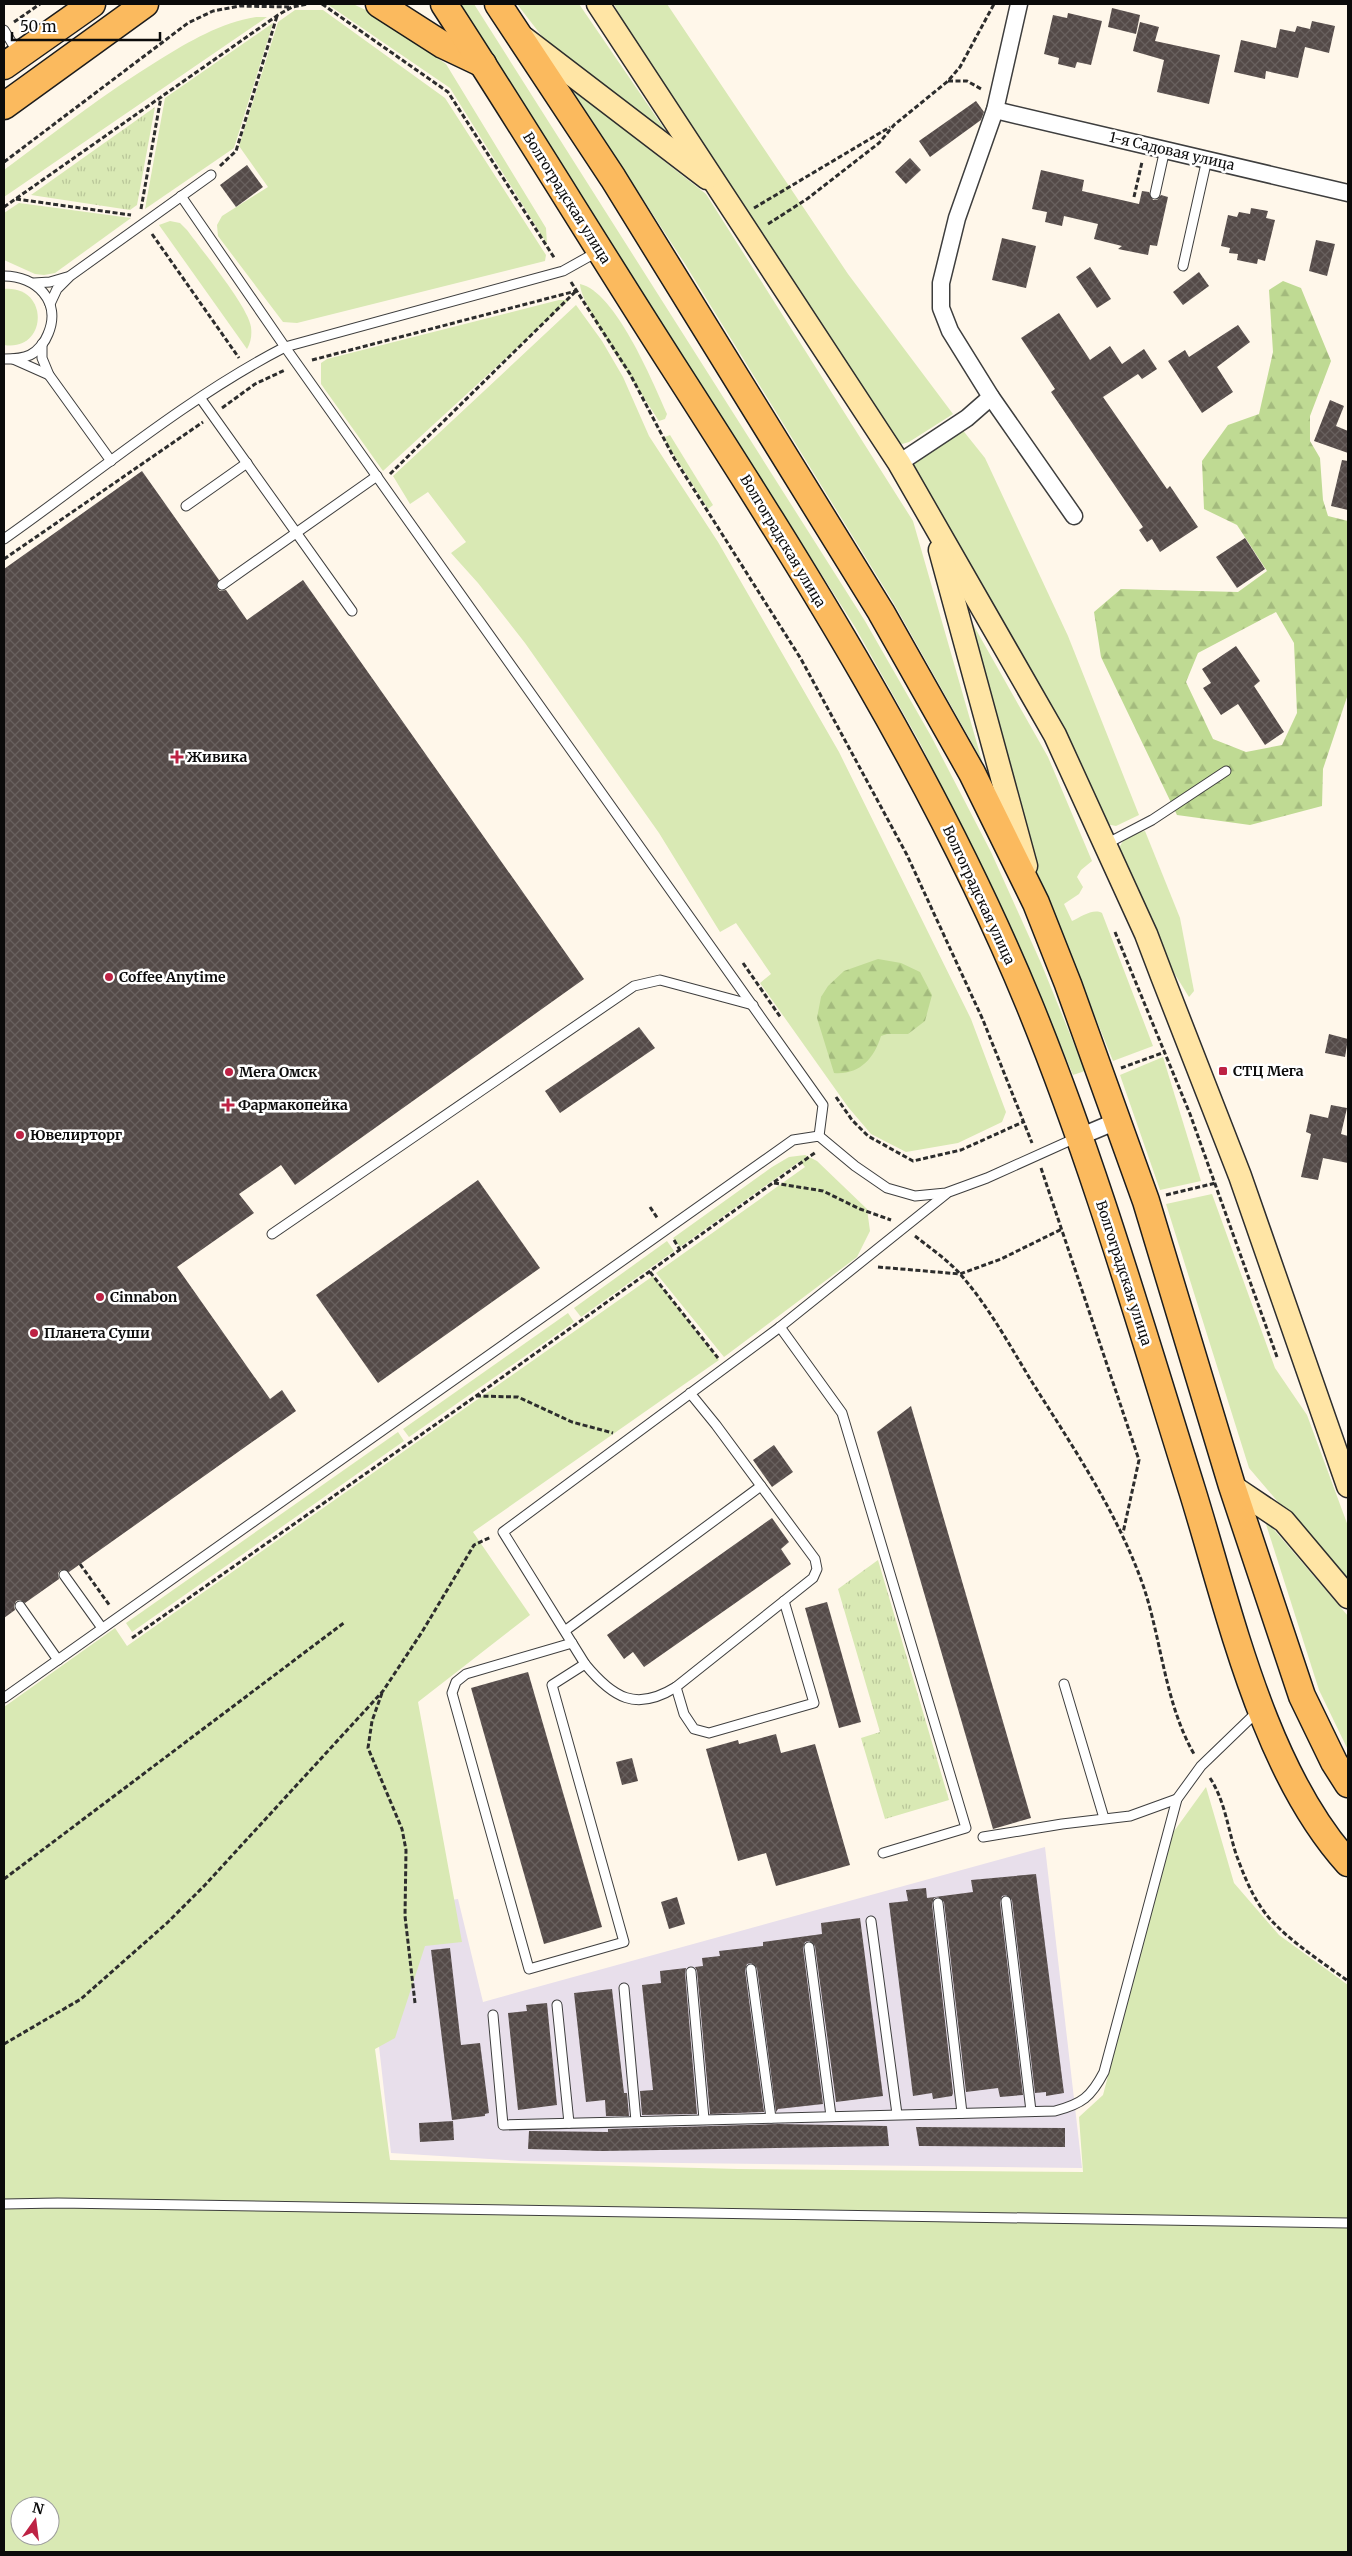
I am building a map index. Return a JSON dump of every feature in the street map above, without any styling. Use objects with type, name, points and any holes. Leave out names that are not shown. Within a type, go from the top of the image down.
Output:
[{"type":"main road","points":[[12,60],[92,4]]},
{"type":"main road","points":[[4,106],[145,4]]},
{"type":"main road","points":[[379,4],[442,45],[484,64]]},
{"type":"main road","name":"Волгоградская улица","points":[[444,4],[484,64],[752,489],[844,641],[944,819],[1028,1001],[1079,1136],[1122,1264],[1260,1709],[1298,1791],[1348,1863]]},
{"type":"main road","points":[[498,4],[613,178],[881,612],[972,773],[1036,903]]},
{"type":"main road","points":[[598,4],[899,463],[1056,735],[1146,934],[1240,1176],[1348,1486]]},
{"type":"main road","points":[[515,31],[720,188]]},
{"type":"main road","points":[[932,519],[1036,903],[1162,1248],[1232,1486],[1302,1696],[1334,1762],[1348,1784]]},
{"type":"main road","points":[[1232,1486],[1284,1521],[1348,1597]]},
{"type":"street","points":[[1019,4],[995,110],[957,218],[941,283],[941,308],[950,331],[991,397],[1074,516]]},
{"type":"street","name":"1-я Садовая улица","points":[[995,110],[1348,192]]},
{"type":"street","points":[[899,463],[967,418],[991,397]]},
{"type":"street","points":[[1079,1136],[1117,1121]]},
{"type":"lane","points":[[4,30],[12,60]]},
{"type":"lane","points":[[1155,194],[1165,150]]},
{"type":"lane","points":[[1183,266],[1207,159]]},
{"type":"lane","points":[[50,304],[57,289],[70,276],[211,175]]},
{"type":"lane","points":[[181,196],[285,347],[823,1105],[819,1136]]},
{"type":"lane","points":[[4,539],[111,461],[245,368],[285,347],[563,271],[600,250]]},
{"type":"lane","points":[[4,276],[22,278],[34,283],[48,297],[52,326],[42,344],[32,354],[8,359]]},
{"type":"lane","points":[[34,283],[50,282],[70,276]]},
{"type":"lane","points":[[42,344],[42,358],[50,376],[111,461]]},
{"type":"lane","points":[[8,359],[50,376]]},
{"type":"lane","points":[[201,399],[352,611]]},
{"type":"lane","points":[[186,506],[247,463]]},
{"type":"lane","points":[[222,585],[377,476]]},
{"type":"lane","points":[[1105,844],[1152,820],[1226,771]]},
{"type":"lane","points":[[272,1234],[634,986],[660,980],[753,1006]]},
{"type":"lane","points":[[4,1698],[793,1140],[819,1136],[855,1166],[887,1188],[915,1196],[946,1194]]},
{"type":"lane","points":[[690,1393],[815,1559],[817,1569],[813,1578],[676,1688],[658,1698],[637,1701],[617,1694],[597,1679],[585,1664],[566,1630],[503,1532],[690,1393],[780,1327],[946,1194],[987,1178],[1079,1136]]},
{"type":"lane","points":[[780,1327],[842,1413],[966,1828],[882,1853]]},
{"type":"lane","points":[[566,1630],[761,1486]]},
{"type":"lane","points":[[64,1575],[102,1628]]},
{"type":"lane","points":[[676,1688],[684,1714],[694,1729],[709,1733],[814,1703],[784,1601]]},
{"type":"lane","points":[[20,1606],[58,1660]]},
{"type":"lane","points":[[572,1643],[466,1674],[456,1682],[452,1693],[529,1968],[624,1942],[552,1685],[585,1664]]},
{"type":"lane","points":[[1064,1684],[1104,1818]]},
{"type":"lane","points":[[492,2015],[503,2125],[1055,2111],[1074,2106],[1093,2093],[1104,2072],[1177,1799],[1201,1766],[1260,1709]]},
{"type":"lane","points":[[983,1837],[1104,1818],[1130,1816],[1151,1810],[1177,1799]]},
{"type":"lane","points":[[1006,1901],[1031,2111]]},
{"type":"lane","points":[[938,1903],[962,2113]]},
{"type":"lane","points":[[871,1921],[897,2114]]},
{"type":"lane","points":[[809,1947],[831,2116]]},
{"type":"lane","points":[[751,1969],[770,2118]]},
{"type":"lane","points":[[690,1972],[704,2120]]},
{"type":"lane","points":[[624,1988],[636,2121]]},
{"type":"lane","points":[[557,2005],[569,2123]]},
{"type":"lane","points":[[4,2204],[58,2202],[1348,2223]]},
{"type":"path","points":[[4,30],[40,4]]},
{"type":"path","points":[[4,162],[188,23],[213,11],[240,6],[292,7],[308,4]]},
{"type":"path","points":[[322,4],[448,92],[630,374],[674,458],[801,659],[907,855],[983,1020],[1036,1154],[1139,1460],[1123,1533]]},
{"type":"path","points":[[744,226],[894,125],[948,81],[960,67],[994,4]]},
{"type":"path","points":[[4,207],[161,96],[292,7]]},
{"type":"path","points":[[211,175],[236,151],[278,15]]},
{"type":"path","points":[[948,81],[967,81],[985,90],[995,110]]},
{"type":"path","points":[[16,199],[131,215],[141,208],[161,96]]},
{"type":"path","points":[[744,226],[814,193],[880,143],[894,125]]},
{"type":"path","points":[[1134,197],[1139,176]]},
{"type":"path","points":[[143,222],[255,384]]},
{"type":"path","points":[[298,364],[577,291]]},
{"type":"path","points":[[377,476],[390,474],[577,291]]},
{"type":"path","points":[[4,559],[255,384],[276,374]]},
{"type":"path","points":[[1116,932],[1165,1052],[1277,1357]]},
{"type":"path","points":[[742,963],[786,1026]]},
{"type":"path","points":[[1120,1069],[1165,1052]]},
{"type":"path","points":[[836,1096],[852,1120],[868,1136],[913,1161],[961,1150],[1023,1122]]},
{"type":"path","points":[[132,1638],[650,1272],[828,1142]]},
{"type":"path","points":[[1166,1195],[1222,1182]]},
{"type":"path","points":[[774,1183],[823,1191],[904,1226],[960,1274],[990,1314],[1096,1483],[1123,1533],[1144,1588],[1162,1665],[1186,1739],[1222,1802],[1236,1854],[1254,1896],[1270,1919],[1312,1955],[1348,1981]]},
{"type":"path","points":[[858,1265],[960,1274],[1001,1259],[1062,1229]]},
{"type":"path","points":[[650,1272],[725,1368]]},
{"type":"path","points":[[476,1396],[518,1397],[572,1422],[630,1438]]},
{"type":"path","points":[[4,2044],[81,1999],[167,1923],[205,1885],[383,1691],[422,1632],[474,1545],[503,1532]]},
{"type":"path","points":[[80,1564],[110,1606]]},
{"type":"path","points":[[4,1879],[345,1622]]},
{"type":"path","points":[[383,1691],[372,1722],[368,1748],[402,1829],[406,1850],[405,1916],[415,2003]]},
{"type":"shaded area","points":[[1045,1847],[1082,2168],[521,2161],[391,2153],[364,1913],[458,1899],[483,2002]]},
{"type":"green space","points":[[327,4],[353,4],[372,13],[446,64],[546,228],[547,244],[450,88]]},
{"type":"green space","points":[[459,4],[474,4],[865,621],[931,736],[991,852],[1041,963],[1085,1071],[1073,1075],[1029,969],[978,860],[920,743],[855,627]]},
{"type":"green space","points":[[517,4],[579,4],[676,146],[551,48]]},
{"type":"green space","points":[[614,4],[667,4],[848,274],[953,414],[909,442],[902,444],[891,440],[631,38]]},
{"type":"green space","points":[[295,10],[323,10],[445,98],[546,255],[545,261],[297,323],[283,322],[218,236],[217,225],[222,216],[268,187],[239,146],[278,22]]},
{"type":"green space","points":[[256,17],[267,17],[4,197],[4,170],[100,99],[194,40],[218,28]]},
{"type":"green space","points":[[273,23],[234,148],[145,209],[165,98]]},
{"type":"green space","points":[[571,88],[706,194],[913,521],[982,761],[893,602],[685,264]]},
{"type":"green space","points":[[155,107],[137,205],[130,210],[31,195]]},
{"type":"green space","points":[[19,203],[131,218],[55,273],[35,274],[4,260],[4,213]]},
{"type":"green space","points":[[170,221],[180,223],[187,230],[242,306],[251,327],[251,338],[247,349],[159,225]]},
{"type":"green space","points":[[1283,281],[1301,288],[1331,361],[1310,416],[1310,441],[1320,458],[1323,500],[1328,516],[1348,521],[1348,694],[1323,769],[1322,806],[1250,825],[1177,815],[1101,657],[1094,612],[1121,589],[1238,592],[1267,571],[1237,525],[1204,509],[1202,461],[1228,425],[1259,414],[1273,352],[1269,290]],"holes":[[[1276,612],[1294,643],[1297,713],[1282,745],[1246,752],[1213,739],[1186,682],[1198,653]]]},
{"type":"green space","points":[[580,284],[593,290],[619,320],[643,361],[667,414],[665,419],[659,421],[614,351],[590,311]]},
{"type":"green space","points":[[4,289],[19,291],[30,297],[36,307],[38,318],[35,329],[29,339],[19,344],[4,345]]},
{"type":"green space","points":[[559,300],[569,300],[383,471],[321,384],[321,363],[327,359]]},
{"type":"green space","points":[[576,305],[602,341],[623,377],[649,436],[718,542],[839,752],[971,1019],[1006,1112],[1002,1122],[958,1143],[906,1152],[871,1134],[848,1107],[760,983],[771,974],[736,923],[720,932],[659,833],[525,643],[478,583],[451,553],[466,542],[428,492],[410,504],[393,476]]},
{"type":"green space","points":[[961,428],[985,458],[1068,636],[1139,815],[1116,826],[1106,824],[912,465],[914,461]]},
{"type":"green space","points":[[670,435],[713,505],[708,509],[667,444],[665,437]]},
{"type":"green space","points":[[957,596],[1048,757],[1092,861],[1081,870],[1077,877],[1083,887],[1079,894],[1064,904],[1072,921],[1091,912],[1102,913],[1153,1046],[1113,1061],[1028,850]]},
{"type":"green space","points":[[1145,831],[1180,918],[1194,991],[1189,997],[1158,947],[1118,854],[1123,841]]},
{"type":"green space","points":[[878,959],[901,963],[920,972],[932,995],[925,1021],[908,1034],[887,1034],[881,1036],[874,1052],[864,1064],[851,1071],[834,1073],[817,1018],[821,997],[828,986],[844,971]]},
{"type":"green space","points":[[1163,1057],[1201,1181],[1160,1190],[1120,1075]]},
{"type":"green space","points":[[805,1155],[817,1161],[867,1209],[870,1231],[857,1257],[724,1357],[656,1273],[805,1167],[800,1161],[680,1247],[673,1238],[772,1167],[789,1157]]},
{"type":"green space","points":[[1212,1194],[1275,1368],[1307,1415],[1348,1526],[1348,1584],[1249,1468],[1166,1204]]},
{"type":"green space","points":[[667,1241],[674,1251],[581,1317],[574,1308]]},
{"type":"green space","points":[[653,1276],[719,1360],[473,1532],[530,1615],[418,1702],[462,1942],[425,1946],[395,2038],[375,2049],[390,2160],[738,2169],[1083,2172],[1079,2117],[1103,2095],[1172,1834],[1206,1787],[1234,1883],[1279,1935],[1348,1985],[1348,2552],[4,2552],[4,1707],[115,1628],[127,1646]]},
{"type":"green space","points":[[568,1313],[574,1322],[409,1437],[403,1429]]},
{"type":"green space","points":[[398,1432],[404,1441],[132,1632],[126,1623]]},
{"type":"green space","points":[[1264,1518],[1348,1616],[1348,1750],[1319,1690]]},
{"type":"green space","points":[[878,1560],[949,1800],[885,1819],[861,1738],[880,1732],[838,1589]]},
{"type":"building","points":[[1112,8],[1140,15],[1136,34],[1108,27]]},
{"type":"building","points":[[1068,13],[1102,21],[1091,65],[1077,62],[1075,68],[1058,64],[1059,58],[1044,54],[1053,15],[1067,18]]},
{"type":"building","points":[[1312,21],[1335,26],[1329,53],[1305,47],[1298,78],[1266,71],[1265,79],[1234,72],[1241,40],[1276,48],[1280,29],[1295,32],[1297,26],[1310,29]]},
{"type":"building","points":[[1140,22],[1159,27],[1155,41],[1220,55],[1209,104],[1157,92],[1164,60],[1133,51]]},
{"type":"building","points":[[976,101],[984,112],[981,120],[930,157],[919,141]]},
{"type":"building","points":[[910,158],[921,170],[906,184],[895,172]]},
{"type":"building","points":[[247,165],[263,187],[236,207],[220,185]]},
{"type":"building","points":[[1041,170],[1084,180],[1082,191],[1139,204],[1142,191],[1149,192],[1153,200],[1157,200],[1161,195],[1168,197],[1157,246],[1150,245],[1148,255],[1118,249],[1122,246],[1094,239],[1098,224],[1064,216],[1062,226],[1045,222],[1047,212],[1032,209]]},
{"type":"building","points":[[1251,208],[1268,211],[1266,218],[1275,220],[1265,261],[1258,259],[1257,264],[1237,260],[1238,254],[1229,253],[1230,248],[1221,246],[1228,215],[1237,217],[1239,212],[1250,214]]},
{"type":"building","points":[[1002,238],[1036,246],[1026,288],[992,280]]},
{"type":"building","points":[[1316,240],[1335,244],[1327,276],[1309,271]]},
{"type":"building","points":[[1090,267],[1111,299],[1097,308],[1076,277]]},
{"type":"building","points":[[1199,272],[1209,286],[1183,305],[1173,292]]},
{"type":"building","points":[[1059,313],[1090,360],[1110,346],[1122,364],[1144,349],[1157,369],[1142,379],[1138,374],[1103,397],[1167,489],[1170,486],[1198,527],[1160,552],[1152,539],[1147,542],[1139,530],[1143,527],[1051,392],[1055,389],[1021,338]]},
{"type":"building","points":[[1238,325],[1250,342],[1217,367],[1233,392],[1202,413],[1168,361],[1185,350],[1189,357]]},
{"type":"building","points":[[1330,400],[1344,406],[1336,426],[1348,431],[1348,453],[1314,441]]},
{"type":"building","points":[[1342,460],[1348,461],[1348,510],[1331,506]]},
{"type":"building","name":"Мега Омск","points":[[142,471],[219,580],[217,588],[220,591],[226,590],[247,620],[303,580],[584,979],[295,1185],[281,1165],[239,1194],[254,1213],[177,1267],[270,1399],[282,1390],[296,1411],[69,1572],[61,1570],[58,1573],[59,1579],[25,1603],[20,1600],[16,1601],[15,1610],[4,1618],[4,569]]},
{"type":"building","points":[[1245,538],[1265,569],[1237,588],[1216,557]]},
{"type":"building","points":[[1236,646],[1260,681],[1254,686],[1284,732],[1265,745],[1238,704],[1221,715],[1203,688],[1211,683],[1202,669]]},
{"type":"building","points":[[639,1027],[655,1048],[560,1113],[545,1091]]},
{"type":"building","points":[[1329,1034],[1348,1039],[1345,1057],[1325,1053]]},
{"type":"building","points":[[1331,1105],[1347,1108],[1341,1134],[1348,1136],[1348,1163],[1323,1158],[1318,1180],[1301,1177],[1311,1134],[1306,1132],[1310,1114],[1328,1118]]},
{"type":"building","points":[[478,1180],[540,1268],[378,1383],[316,1295]]},
{"type":"building","points":[[911,1406],[1031,1818],[993,1829],[877,1432]]},
{"type":"building","points":[[774,1445],[793,1472],[772,1487],[753,1460]]},
{"type":"building","points":[[772,1518],[789,1542],[781,1549],[791,1564],[644,1667],[633,1652],[624,1659],[607,1635]]},
{"type":"building","points":[[827,1602],[861,1722],[839,1728],[805,1608]]},
{"type":"building","points":[[528,1672],[602,1927],[544,1944],[471,1688]]},
{"type":"building","points":[[776,1734],[781,1753],[815,1744],[850,1865],[776,1886],[766,1853],[738,1861],[706,1749],[738,1740],[739,1744]]},
{"type":"building","points":[[632,1758],[638,1781],[622,1785],[616,1762]]},
{"type":"building","points":[[1036,1874],[1064,2093],[1046,2096],[1046,2092],[1035,2093],[1012,1900],[1006,1895],[1002,1896],[1000,1902],[1023,2095],[1000,2097],[998,2088],[966,2092],[944,1902],[938,1897],[934,1898],[932,1904],[953,2093],[952,2096],[933,2099],[932,2093],[913,2096],[889,1903],[908,1901],[906,1890],[926,1888],[927,1898],[973,1892],[971,1880]]},
{"type":"building","points":[[677,1897],[685,1924],[669,1929],[661,1902]]},
{"type":"building","points":[[860,1918],[883,2096],[836,2102],[815,1946],[809,1941],[805,1942],[803,1948],[823,2104],[778,2109],[776,2112],[757,1968],[751,1963],[747,1964],[745,1970],[764,2112],[710,2114],[697,1971],[695,1967],[703,1966],[702,1958],[720,1956],[719,1951],[763,1946],[763,1942],[822,1934],[821,1923]]},
{"type":"building","points":[[450,1948],[461,2045],[480,2043],[489,2113],[485,2114],[485,2116],[452,2120],[431,1950]]},
{"type":"building","points":[[686,1968],[697,2114],[642,2115],[640,2091],[653,2090],[642,1985],[661,1983],[660,1971]]},
{"type":"building","points":[[612,1989],[624,2093],[627,2093],[629,2116],[606,2116],[605,2100],[586,2102],[574,1993]]},
{"type":"building","points":[[547,2003],[557,2105],[518,2110],[508,2013],[527,2011],[526,2005]]},
{"type":"building","points":[[453,2121],[454,2140],[420,2142],[419,2123]]},
{"type":"building","points":[[778,2124],[887,2126],[889,2146],[602,2151],[528,2149],[529,2131],[608,2132],[608,2129]]},
{"type":"building","points":[[916,2127],[1065,2128],[1065,2147],[919,2146]]},
{"type":"place","name":"Живика","points":[[177,757]]},
{"type":"place","name":"Coffee Anytime","points":[[109,977]]},
{"type":"place","name":"СТЦ Мега","points":[[1223,1071]]},
{"type":"place","name":"Мега Омск","points":[[229,1072]]},
{"type":"place","name":"Фармакопейка","points":[[228,1105]]},
{"type":"place","name":"Ювелирторг","points":[[20,1135]]},
{"type":"place","name":"Cinnabon","points":[[100,1297]]},
{"type":"place","name":"Планета Суши","points":[[34,1333]]}]
